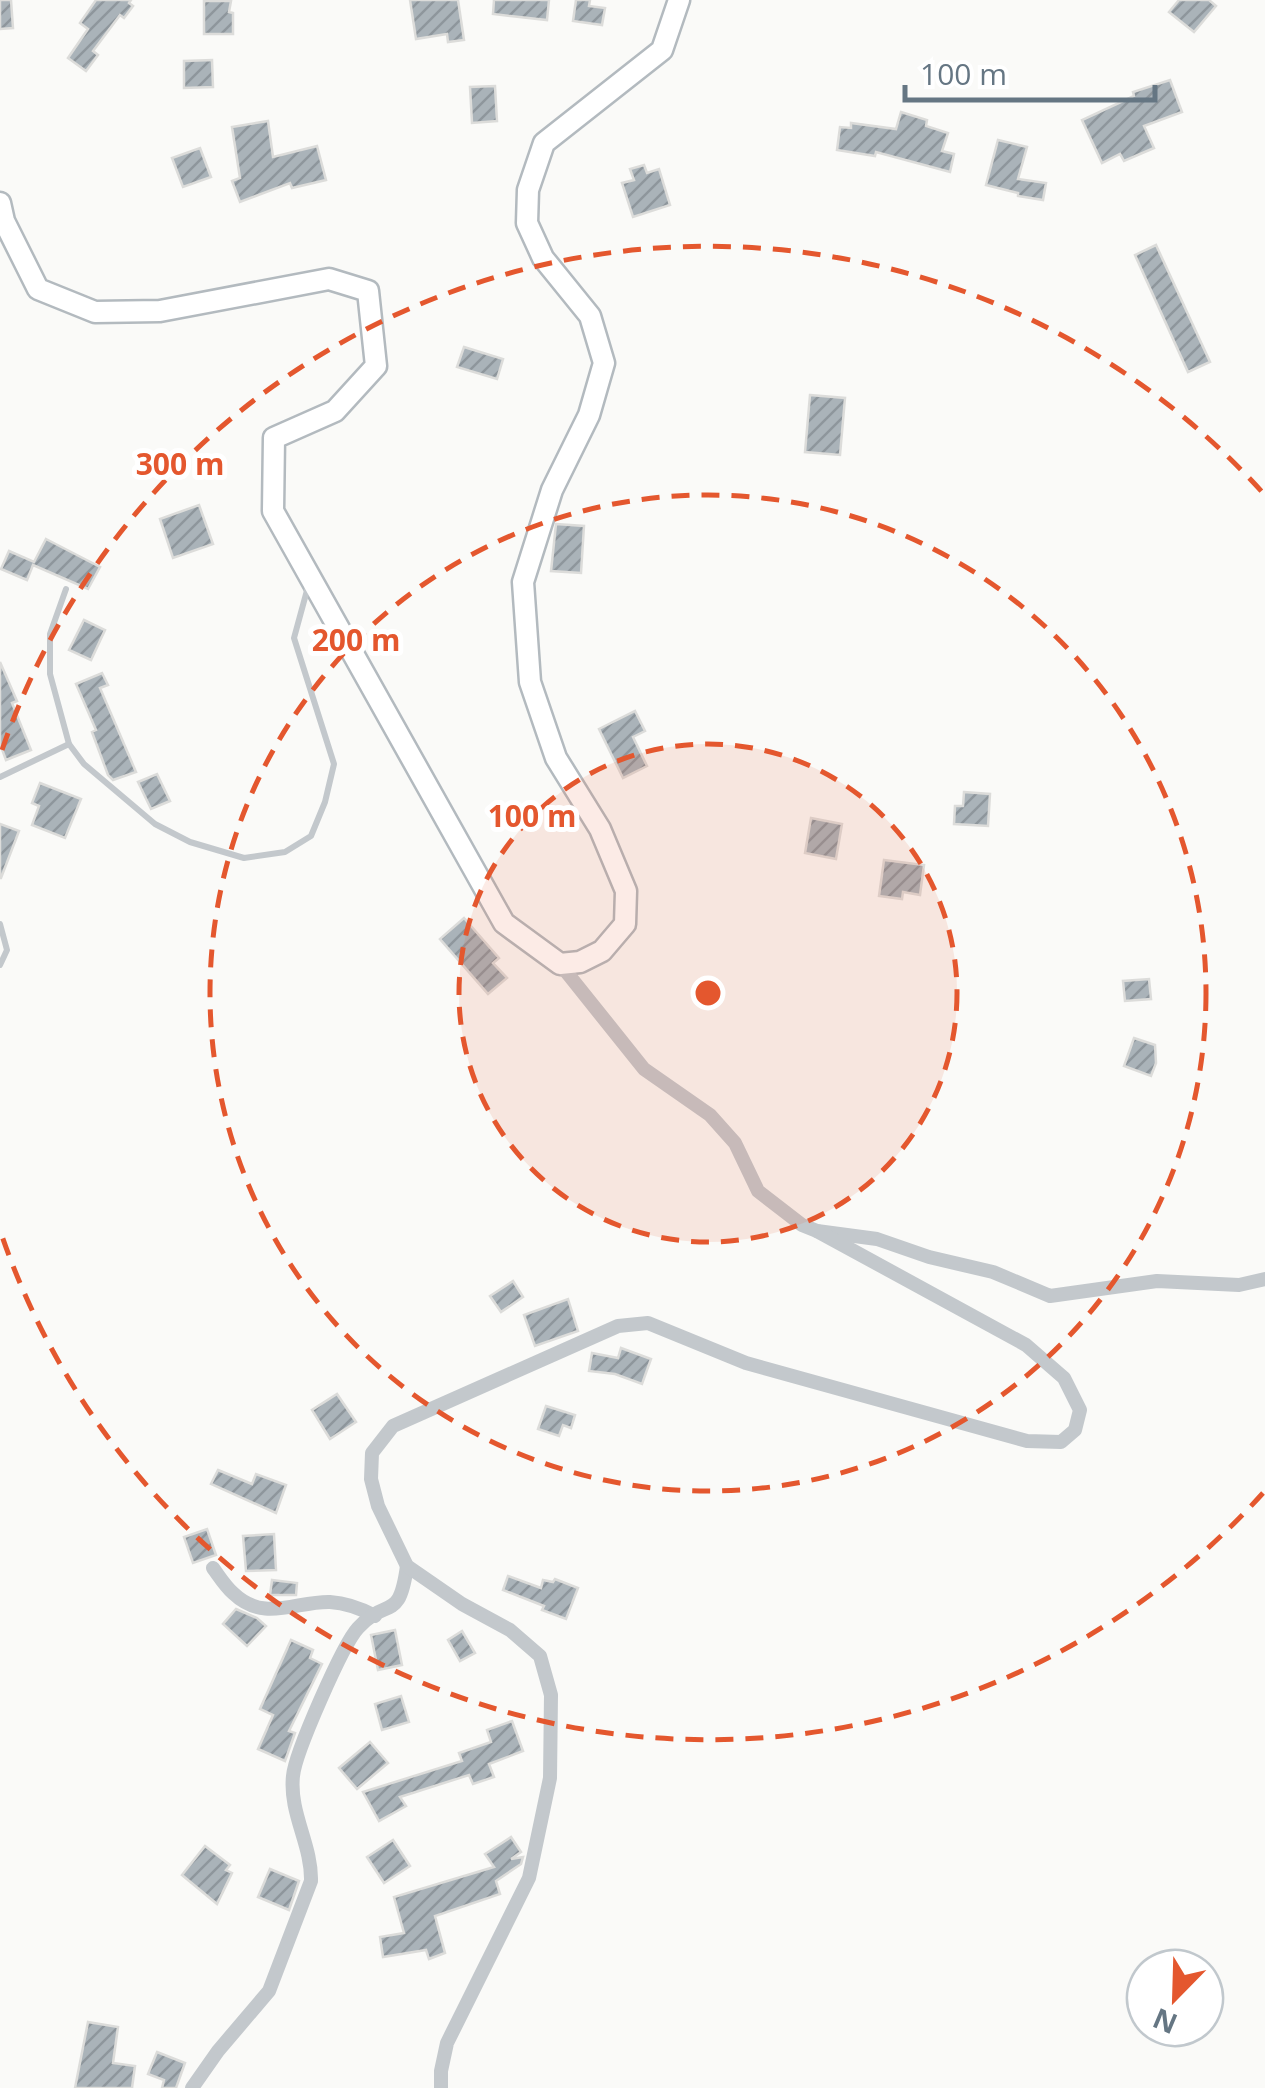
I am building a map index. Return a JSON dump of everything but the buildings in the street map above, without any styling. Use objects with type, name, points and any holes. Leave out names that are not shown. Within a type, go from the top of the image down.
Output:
[{"type":"street","points":[[560,964],[580,962],[602,950],[625,924],[626,891],[600,829],[556,758],[530,682],[523,582],[552,490],[589,415],[604,363],[590,316],[543,258],[526,222],[528,190],[544,143],[662,50],[679,0]]},
{"type":"street","points":[[0,203],[4,221],[38,289],[94,312],[160,312],[328,279],[368,291],[376,366],[336,410],[274,438],[273,511],[504,923],[560,964],[644,1069],[710,1115],[736,1143],[758,1191],[802,1226],[1026,1346],[1064,1378],[1080,1410],[1075,1430],[1061,1442],[1027,1441],[746,1362],[648,1323],[618,1326],[393,1426],[372,1453],[372,1479],[378,1506],[408,1566],[462,1604],[510,1630],[540,1656],[552,1695],[550,1778],[529,1878],[447,2043],[440,2071],[441,2088]]},
{"type":"street","points":[[816,1231],[877,1238],[929,1257],[992,1272],[1050,1296],[1156,1281],[1239,1285],[1265,1279]]},
{"type":"street","points":[[192,2088],[269,1991],[311,1882],[312,1862],[294,1810],[292,1774],[316,1710],[358,1628],[394,1606],[403,1595],[408,1566]]},
{"type":"street","points":[[213,1568],[235,1596],[260,1607],[285,1610],[327,1602],[357,1606],[374,1616]]},
{"type":"lane","points":[[66,588],[50,634],[50,674],[69,744],[84,764],[155,824],[190,842],[244,858],[285,852],[311,836],[334,764],[294,638],[310,577]]},
{"type":"lane","points":[[0,778],[69,744]]},
{"type":"lane","points":[[0,924],[7,950],[0,965]]}]
